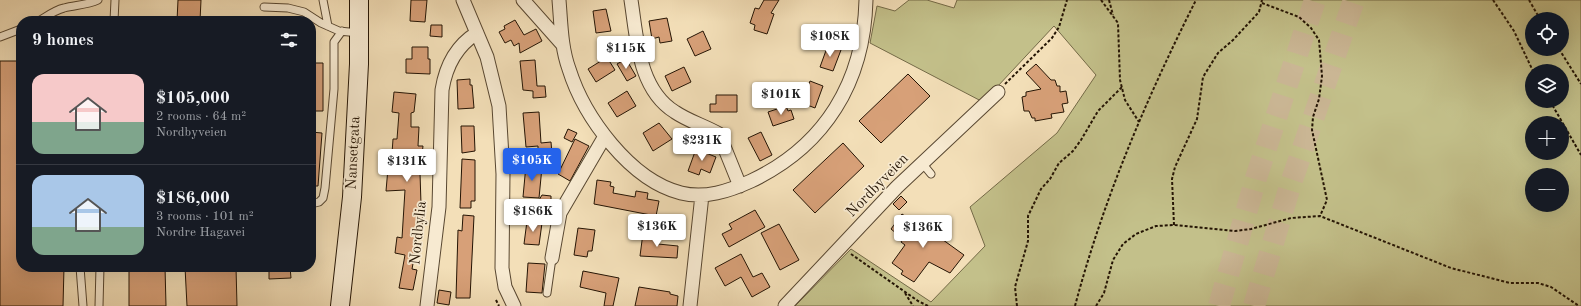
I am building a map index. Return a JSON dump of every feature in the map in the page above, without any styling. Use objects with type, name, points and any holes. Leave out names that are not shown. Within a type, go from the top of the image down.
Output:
[{"type":"main road","name":"Nansetgata","points":[[340,306],[352,197],[359,64],[351,32],[359,0]]},
{"type":"street","points":[[463,0],[478,32],[487,57],[499,106],[503,174],[502,268],[505,287],[514,306]]},
{"type":"street","points":[[523,0],[563,45]]},
{"type":"street","points":[[631,0],[638,49],[650,84],[658,96],[675,112],[719,134],[740,186]]},
{"type":"street","points":[[556,1],[568,68],[575,87],[605,136],[642,174],[661,186],[681,193],[702,195],[716,194],[740,186],[781,164],[804,146],[825,124],[844,96],[856,65],[866,13],[866,0]]},
{"type":"street","name":"Nordbylia","points":[[427,306],[439,207],[442,90],[444,74],[458,47],[478,32]]},
{"type":"street","name":"Nordbyveien","points":[[785,306],[897,187],[998,92]]},
{"type":"street","points":[[552,258],[560,214],[605,136]]},
{"type":"street","points":[[690,306],[702,195]]},
{"type":"lane","points":[[46,16],[64,8],[86,5],[98,0]]},
{"type":"lane","points":[[114,16],[115,0]]},
{"type":"lane","points":[[323,0],[328,26]]},
{"type":"lane","points":[[264,7],[288,8],[304,12],[311,16]]},
{"type":"lane","points":[[316,19],[328,26],[351,32]]},
{"type":"lane","points":[[0,37],[16,31]]},
{"type":"lane","points":[[316,203],[323,198],[325,188],[334,89],[334,42],[351,32]]},
{"type":"lane","points":[[922,164],[931,174]]},
{"type":"lane","points":[[547,293],[552,258]]},
{"type":"lane","points":[[80,272],[83,306]]},
{"type":"lane","points":[[99,306],[100,272]]},
{"type":"path","points":[[998,92],[1052,38],[1059,27],[1067,0]]},
{"type":"path","points":[[1101,0],[1118,23],[1122,87],[1125,100],[1139,122]]},
{"type":"path","points":[[1109,0],[1113,16]]},
{"type":"path","points":[[1076,305],[1095,238],[1129,146],[1196,0]]},
{"type":"path","points":[[1493,0],[1514,31],[1530,64]]},
{"type":"path","points":[[1529,0],[1536,12]]},
{"type":"path","points":[[1174,225],[1172,179],[1175,167],[1197,119],[1203,77],[1218,53],[1255,17],[1262,1],[1299,17],[1311,28],[1319,40],[1322,76],[1319,99],[1313,117],[1312,130],[1327,200],[1320,216]]},
{"type":"path","points":[[1563,56],[1581,84]]},
{"type":"path","points":[[1017,306],[1015,287],[1028,241],[1028,216],[1041,189],[1050,179],[1059,163],[1073,151],[1098,111],[1122,87]]},
{"type":"path","points":[[1554,108],[1581,155]]},
{"type":"path","points":[[1096,306],[1104,293],[1113,260],[1123,244],[1136,234],[1156,226],[1174,225],[1235,231],[1252,229],[1291,218],[1320,216],[1451,268],[1510,283],[1538,283],[1551,287],[1578,305],[1581,301]]},
{"type":"path","points":[[842,247],[904,292],[928,306]]},
{"type":"path","points":[[904,292],[913,306]]},
{"type":"path","points":[[495,298],[499,306]]},
{"type":"shaded area","points":[[909,0],[927,0],[954,8],[957,0],[1581,0],[1581,306],[795,306],[851,249],[931,302],[985,246],[970,207],[1057,133],[1096,75],[1054,26],[983,102],[870,43],[877,6],[895,11]]},
{"type":"building","points":[[178,0],[201,0],[200,16],[177,16]]},
{"type":"building","points":[[411,0],[427,0],[425,22],[410,21]]},
{"type":"building","points":[[764,0],[779,0],[771,13],[774,14],[767,34],[754,30],[755,25],[750,23],[755,8],[759,9]]},
{"type":"building","points":[[606,9],[611,31],[596,33],[593,11]]},
{"type":"building","points":[[667,18],[672,41],[660,43],[659,37],[652,39],[649,21]]},
{"type":"building","points":[[515,20],[524,35],[536,29],[542,41],[520,53],[519,43],[514,46],[511,40],[505,43],[499,32],[505,29],[504,26]]},
{"type":"building","points":[[431,25],[442,25],[442,37],[430,36]]},
{"type":"building","points":[[703,31],[711,49],[695,56],[687,39]]},
{"type":"building","points":[[828,45],[841,50],[833,71],[820,67]]},
{"type":"building","points":[[412,47],[428,47],[430,74],[406,73],[406,59],[412,59]]},
{"type":"building","points":[[604,59],[605,61],[608,59],[615,70],[596,82],[588,69]]},
{"type":"building","points":[[626,59],[636,76],[627,81],[617,64]]},
{"type":"building","points":[[535,60],[537,86],[545,86],[546,97],[533,98],[533,91],[523,90],[520,61]]},
{"type":"building","points":[[0,61],[16,61],[16,272],[64,272],[63,306],[0,306]]},
{"type":"building","points":[[316,63],[323,63],[323,111],[316,111]]},
{"type":"building","points":[[1036,64],[1051,80],[1055,80],[1057,86],[1060,86],[1060,92],[1066,91],[1068,103],[1062,104],[1064,112],[1051,114],[1052,118],[1035,121],[1035,118],[1032,118],[1029,111],[1024,111],[1022,97],[1026,96],[1026,92],[1041,89],[1026,73]]},
{"type":"building","points":[[684,67],[691,82],[672,91],[665,76]]},
{"type":"building","points":[[908,74],[930,96],[881,143],[859,121]]},
{"type":"building","points":[[470,79],[474,108],[458,109],[457,80]]},
{"type":"building","points":[[810,81],[823,86],[815,108],[802,103]]},
{"type":"building","points":[[627,91],[636,106],[617,117],[608,103]]},
{"type":"building","points":[[394,92],[416,94],[414,112],[411,113],[411,127],[419,127],[418,146],[423,146],[420,173],[421,204],[423,204],[422,231],[419,231],[412,269],[417,270],[413,290],[399,288],[405,255],[395,253],[397,237],[402,238],[405,190],[386,191],[388,168],[391,168],[393,139],[397,139],[399,113],[392,112]]},
{"type":"building","points":[[716,95],[737,95],[737,112],[710,112],[710,104],[716,104]]},
{"type":"building","points":[[786,106],[788,111],[791,110],[794,119],[773,126],[768,112]]},
{"type":"building","points":[[539,112],[541,143],[551,142],[552,154],[538,155],[538,146],[526,147],[523,113]]},
{"type":"building","points":[[659,123],[672,139],[653,151],[643,133]]},
{"type":"building","points":[[461,126],[474,126],[475,151],[462,153]]},
{"type":"building","points":[[568,129],[577,133],[572,142],[564,138]]},
{"type":"building","points":[[316,132],[322,133],[318,186],[316,186]]},
{"type":"building","points":[[761,132],[772,155],[760,161],[748,138]]},
{"type":"building","points":[[575,139],[589,146],[570,181],[558,174]]},
{"type":"building","points":[[843,143],[864,166],[815,213],[793,190]]},
{"type":"building","points":[[696,149],[716,157],[710,173],[701,169],[699,175],[688,171]]},
{"type":"building","points":[[462,159],[475,160],[475,201],[471,201],[471,208],[460,208]]},
{"type":"building","points":[[526,165],[542,167],[539,198],[523,197]]},
{"type":"building","points":[[597,180],[611,182],[610,186],[614,187],[613,193],[635,197],[636,191],[648,193],[647,199],[659,201],[656,216],[594,204]]},
{"type":"building","points":[[542,195],[551,196],[551,205],[536,205]]},
{"type":"building","points":[[901,196],[907,202],[899,210],[893,204]]},
{"type":"building","points":[[755,210],[765,227],[729,247],[722,234],[732,229],[729,224]]},
{"type":"building","points":[[902,214],[915,223],[917,220],[929,229],[931,226],[942,234],[939,237],[964,255],[950,273],[929,262],[914,282],[901,274],[903,271],[892,263],[905,245],[901,242],[903,239],[891,229]]},
{"type":"building","points":[[463,215],[474,216],[470,298],[456,298],[458,230],[462,231]]},
{"type":"building","points":[[527,221],[542,223],[539,245],[524,244]]},
{"type":"building","points":[[779,224],[799,260],[780,270],[761,233]]},
{"type":"building","points":[[578,228],[595,230],[592,251],[588,251],[587,257],[574,255]]},
{"type":"building","points":[[643,233],[659,235],[658,244],[678,246],[677,258],[640,256]]},
{"type":"building","points":[[741,254],[753,277],[762,273],[770,287],[752,297],[741,277],[725,286],[715,268]]},
{"type":"building","points":[[528,263],[545,264],[542,293],[526,292]]},
{"type":"building","points":[[583,271],[619,278],[613,306],[604,306],[606,293],[580,287]]},
{"type":"building","points":[[129,272],[165,272],[166,306],[129,306]]},
{"type":"building","points":[[185,272],[236,272],[237,306],[187,306]]},
{"type":"building","points":[[269,272],[290,272],[291,278],[269,279]]},
{"type":"building","points":[[639,287],[670,292],[670,294],[678,296],[677,306],[635,306]]},
{"type":"building","points":[[439,290],[451,292],[449,305],[437,303]]},
{"type":"tunnel","points":[[1219,306],[1256,178],[1315,0]]},
{"type":"tunnel","points":[[1254,306],[1291,183],[1354,0]]}]
